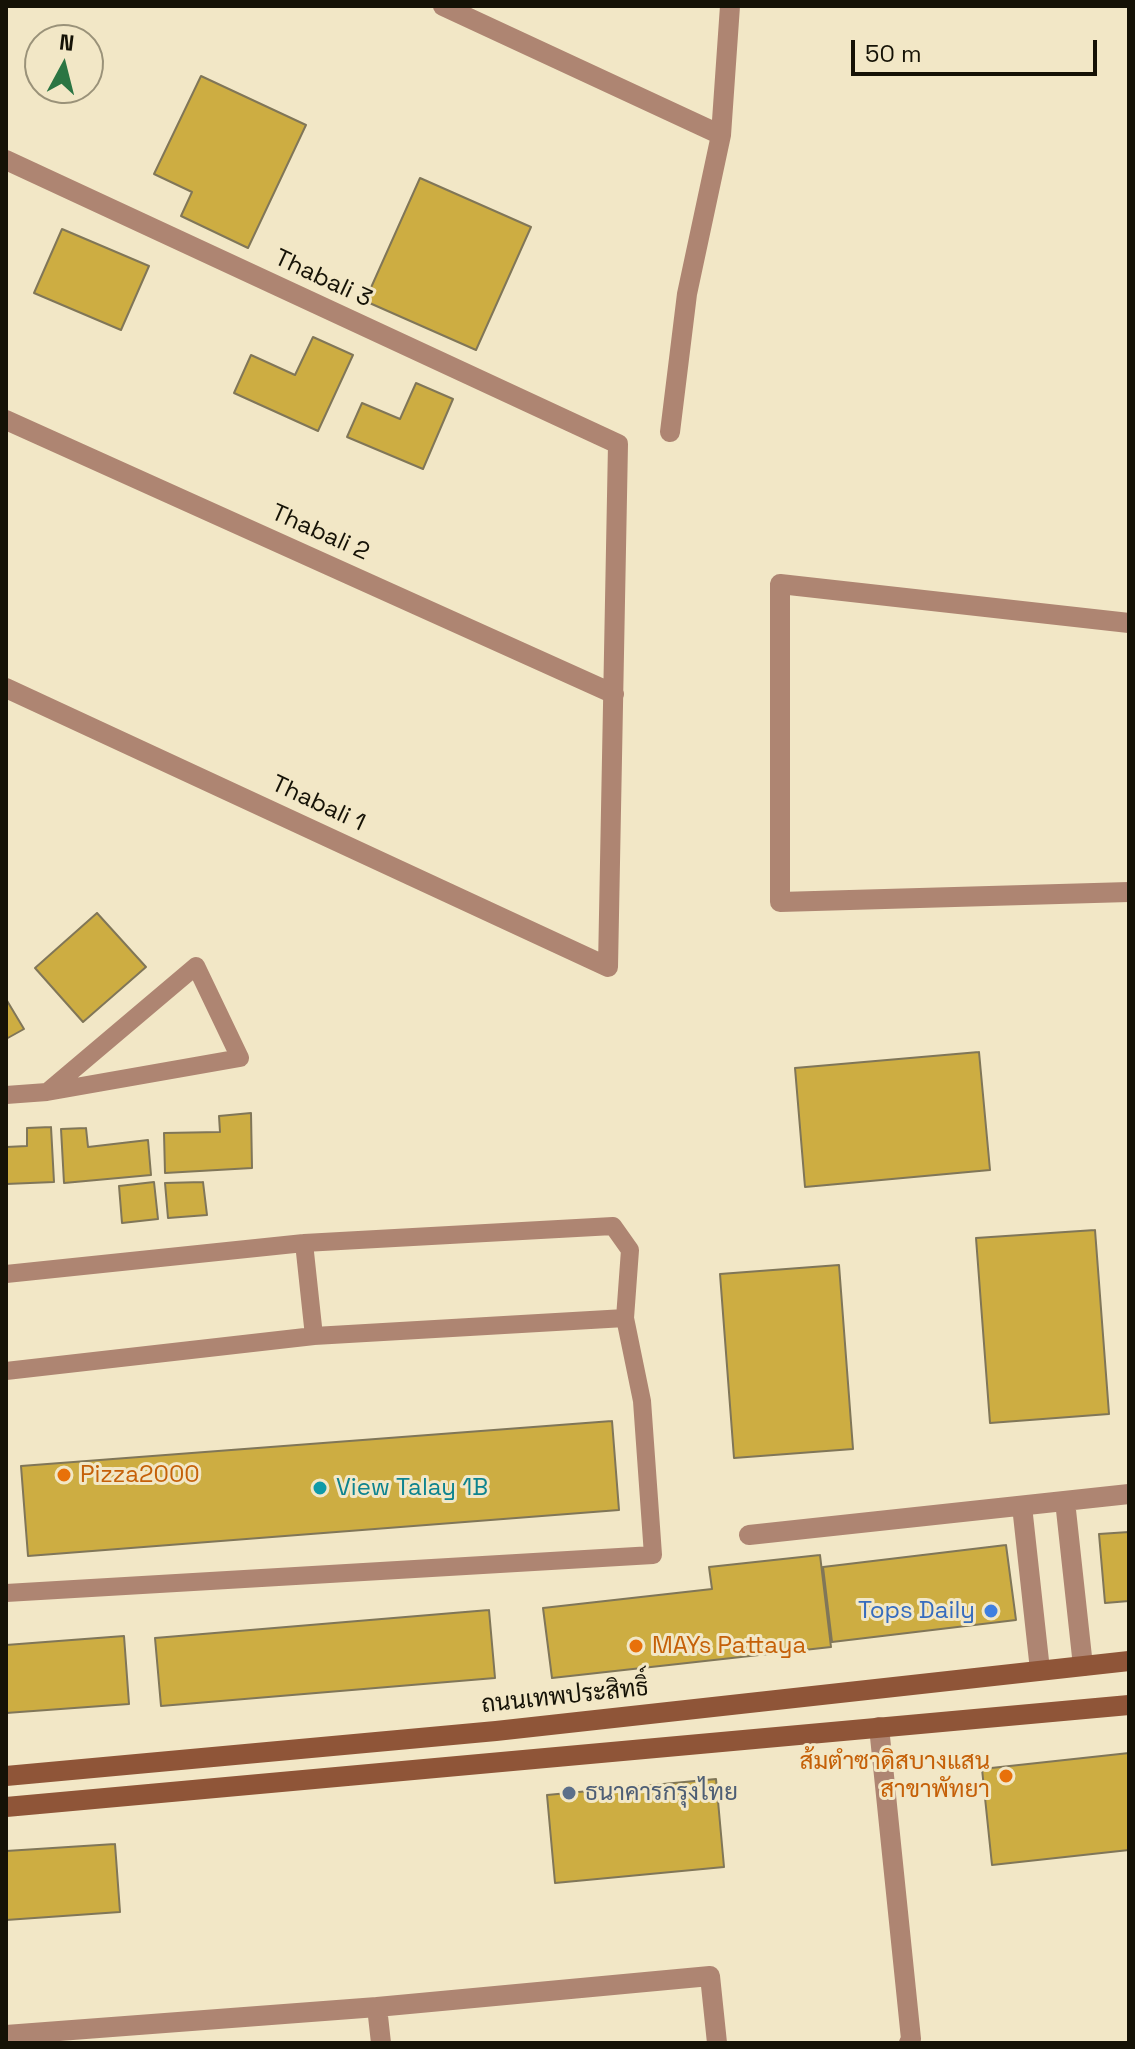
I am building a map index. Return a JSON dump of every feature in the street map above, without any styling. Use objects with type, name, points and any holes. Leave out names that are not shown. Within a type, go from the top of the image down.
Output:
[{"type":"main road","name":"ถนนเทพประสิทธิ์","points":[[6,1776],[496,1731],[1129,1661]]},
{"type":"main road","points":[[6,1807],[1129,1705]]},
{"type":"street","points":[[443,6],[721,135]]},
{"type":"street","points":[[670,432],[687,294],[721,135],[730,6]]},
{"type":"street","name":"Thabali 3","points":[[6,160],[618,444],[614,694]]},
{"type":"street","name":"Thabali 2","points":[[6,420],[614,694]]},
{"type":"street","points":[[1129,623],[780,584],[780,902],[1129,892]]},
{"type":"street","name":"Thabali 1","points":[[6,688],[608,967],[614,694]]},
{"type":"street","points":[[749,1535],[1129,1494]]},
{"type":"street","points":[[1065,1501],[1083,1666]]},
{"type":"street","points":[[1022,1506],[1040,1670]]},
{"type":"street","points":[[879,1727],[912,2042]]},
{"type":"street","points":[[16,2038],[710,1976],[717,2043]]},
{"type":"street","points":[[377,2007],[381,2043]]},
{"type":"lane","points":[[6,1095],[47,1092],[240,1058],[196,966],[47,1092]]},
{"type":"lane","points":[[6,1274],[304,1243],[613,1226],[630,1250],[625,1318],[642,1401],[653,1555],[6,1593]]},
{"type":"lane","points":[[304,1243],[314,1336]]},
{"type":"lane","points":[[6,1371],[314,1336],[625,1318]]},
{"type":"building","points":[[201,76],[306,125],[248,248],[181,216],[192,192],[154,174]]},
{"type":"building","points":[[420,178],[531,227],[476,350],[365,301]]},
{"type":"building","points":[[62,229],[149,266],[121,330],[34,293]]},
{"type":"building","points":[[313,337],[353,355],[318,431],[234,393],[251,355],[295,375]]},
{"type":"building","points":[[416,383],[453,399],[423,469],[347,437],[362,403],[400,419]]},
{"type":"building","points":[[97,913],[146,967],[83,1022],[35,968]]},
{"type":"building","points":[[6,999],[24,1029],[6,1039]]},
{"type":"building","points":[[979,1052],[990,1170],[805,1187],[795,1068]]},
{"type":"building","points":[[251,1113],[252,1168],[165,1173],[164,1133],[220,1132],[219,1116]]},
{"type":"building","points":[[51,1127],[54,1182],[6,1184],[6,1147],[27,1146],[27,1128]]},
{"type":"building","points":[[86,1128],[88,1147],[148,1140],[151,1175],[64,1183],[61,1129]]},
{"type":"building","points":[[154,1182],[158,1219],[122,1223],[119,1186]]},
{"type":"building","points":[[203,1182],[207,1215],[168,1218],[165,1183]]},
{"type":"building","points":[[1095,1230],[1109,1414],[990,1423],[976,1238]]},
{"type":"building","points":[[839,1265],[853,1449],[734,1458],[720,1274]]},
{"type":"building","name":"View Talay 1B","points":[[612,1421],[619,1510],[28,1556],[21,1466]]},
{"type":"building","points":[[1129,1532],[1129,1601],[1105,1603],[1099,1534]]},
{"type":"building","points":[[1006,1545],[1016,1620],[832,1642],[823,1567]]},
{"type":"building","points":[[820,1555],[831,1647],[552,1678],[543,1608],[712,1589],[709,1567]]},
{"type":"building","points":[[489,1610],[495,1678],[161,1706],[155,1638]]},
{"type":"building","points":[[124,1636],[129,1704],[6,1713],[6,1645]]},
{"type":"building","points":[[1129,1753],[1129,1850],[992,1865],[982,1769]]},
{"type":"building","points":[[716,1779],[724,1867],[555,1883],[547,1795]]},
{"type":"building","points":[[115,1844],[120,1912],[6,1920],[6,1851]]},
{"type":"place","name":"Pizza2000","points":[[64,1475]]},
{"type":"place","name":"View Talay 1B","points":[[320,1488]]},
{"type":"place","name":"Tops Daily","points":[[991,1611]]},
{"type":"place","name":"MAYs Pattaya","points":[[636,1646]]},
{"type":"place","name":"ส้มตำซาดิสบางแสน สาขาพัทยา","points":[[1006,1776]]},
{"type":"place","name":"ธนาคารกรุงไทย","points":[[569,1793]]}]
